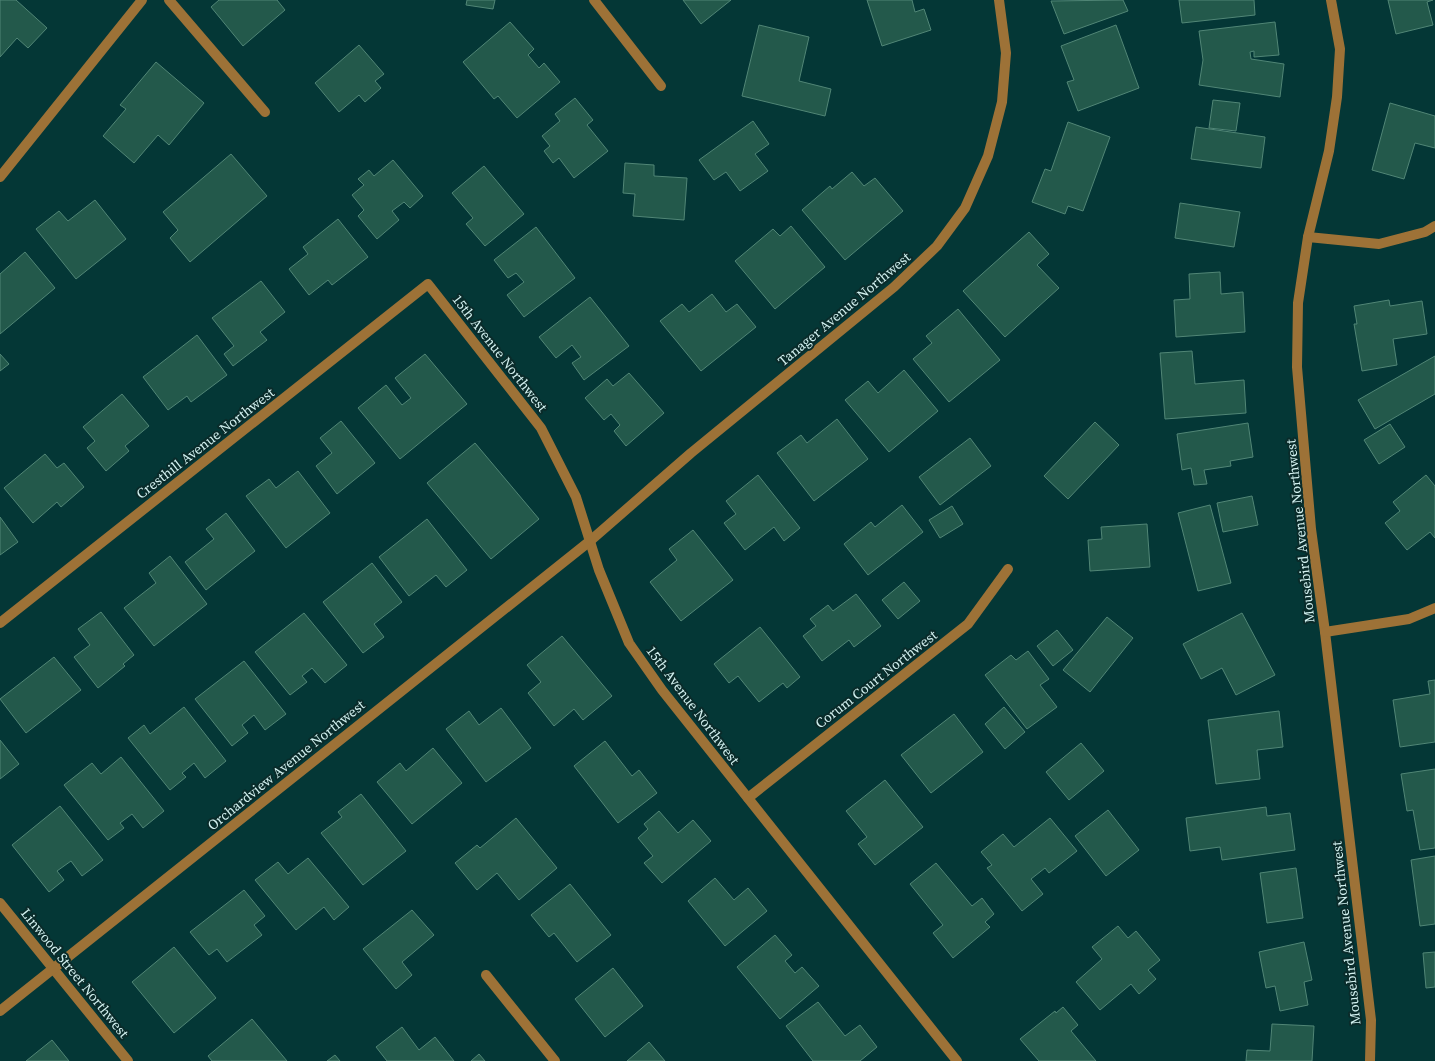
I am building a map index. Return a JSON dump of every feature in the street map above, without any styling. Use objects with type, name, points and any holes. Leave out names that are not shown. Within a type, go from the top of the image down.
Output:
[{"type":"street","points":[[0,177],[142,0]]},
{"type":"street","points":[[169,0],[265,112]]},
{"type":"street","points":[[594,0],[660,86]]},
{"type":"street","name":"Tanager Avenue Northwest","points":[[590,541],[691,453],[894,287],[937,246],[965,208],[988,156],[1002,102],[1006,53],[999,0]]},
{"type":"street","name":"Mousebird Avenue Northwest","points":[[1331,0],[1340,49],[1338,97],[1329,151],[1308,237],[1298,303],[1297,367],[1311,529],[1371,1020],[1370,1061]]},
{"type":"street","points":[[1308,237],[1379,244],[1426,232],[1435,226]]},
{"type":"street","name":"15th Avenue Northwest","points":[[428,284],[541,428],[576,497],[599,570],[629,643],[662,690],[958,1061]]},
{"type":"street","name":"Cresthill Avenue Northwest","points":[[0,624],[428,284]]},
{"type":"street","name":"Orchardview Avenue Northwest","points":[[0,1011],[590,541]]},
{"type":"street","name":"Corum Court Northwest","points":[[748,798],[968,624],[1008,569]]},
{"type":"street","points":[[1325,632],[1409,619],[1435,608]]},
{"type":"street","name":"Linwood Street Northwest","points":[[0,903],[128,1061]]},
{"type":"street","points":[[486,975],[555,1061]]},
{"type":"building","points":[[0,0],[16,0],[47,28],[28,48],[17,38],[0,57]]},
{"type":"building","points":[[219,0],[277,0],[285,10],[243,46],[211,7]]},
{"type":"building","points":[[467,0],[495,0],[493,9],[466,5]]},
{"type":"building","points":[[683,0],[731,0],[701,24]]},
{"type":"building","points":[[867,0],[912,0],[915,12],[924,9],[931,30],[882,46]]},
{"type":"building","points":[[1123,0],[1128,11],[1064,34],[1051,1]]},
{"type":"building","points":[[1179,0],[1254,0],[1255,15],[1182,23]]},
{"type":"building","points":[[1388,0],[1433,0],[1427,2],[1433,25],[1396,34]]},
{"type":"building","points":[[510,22],[534,49],[528,55],[539,68],[544,63],[560,82],[517,118],[498,96],[494,99],[463,62]]},
{"type":"building","points":[[1275,22],[1279,55],[1254,57],[1254,51],[1250,52],[1251,59],[1284,64],[1280,97],[1199,85],[1203,60],[1199,31]]},
{"type":"building","points":[[759,25],[809,37],[799,81],[831,89],[825,116],[742,96]]},
{"type":"building","points":[[1116,25],[1139,88],[1078,111],[1067,82],[1074,80],[1061,46]]},
{"type":"building","points":[[359,45],[384,74],[375,81],[381,88],[365,102],[359,95],[339,112],[315,83]]},
{"type":"building","points":[[156,62],[204,103],[169,145],[158,135],[134,163],[103,136],[126,109],[120,105]]},
{"type":"building","points":[[575,98],[593,120],[587,125],[608,151],[574,178],[559,158],[553,163],[544,151],[550,146],[542,136],[560,121],[555,114]]},
{"type":"building","points":[[1213,100],[1240,103],[1236,131],[1209,128]]},
{"type":"building","points":[[1390,103],[1435,116],[1435,148],[1415,143],[1404,179],[1372,170]]},
{"type":"building","points":[[753,121],[769,144],[755,154],[768,171],[740,191],[726,172],[714,180],[699,160]]},
{"type":"building","points":[[1068,122],[1110,137],[1083,211],[1068,206],[1065,214],[1032,202],[1045,169],[1051,171]]},
{"type":"building","points":[[1196,127],[1265,137],[1261,168],[1191,159]]},
{"type":"building","points":[[231,154],[267,196],[190,262],[170,238],[178,230],[163,212]]},
{"type":"building","points":[[393,160],[423,196],[410,208],[404,202],[392,211],[399,220],[377,239],[358,216],[364,210],[352,195],[364,185],[358,179],[369,170],[374,176]]},
{"type":"building","points":[[625,163],[654,165],[654,176],[687,178],[684,220],[633,216],[635,194],[623,193]]},
{"type":"building","points":[[484,166],[524,214],[485,246],[466,224],[473,218],[452,193]]},
{"type":"building","points":[[852,172],[864,186],[875,178],[903,211],[845,260],[802,210],[830,186],[832,189]]},
{"type":"building","points":[[95,200],[126,239],[76,279],[36,229],[59,211],[68,221]]},
{"type":"building","points":[[1180,203],[1240,212],[1234,247],[1175,238]]},
{"type":"building","points":[[338,219],[368,257],[332,285],[328,280],[309,295],[289,269],[308,254],[303,247]]},
{"type":"building","points":[[791,226],[825,267],[775,309],[735,261],[773,229],[780,236]]},
{"type":"building","points":[[536,227],[575,278],[524,317],[507,295],[524,282],[516,273],[508,278],[494,260]]},
{"type":"building","points":[[1029,232],[1049,254],[1037,265],[1059,288],[1005,337],[963,291]]},
{"type":"building","points":[[25,252],[55,288],[0,334],[0,274]]},
{"type":"building","points":[[1220,272],[1221,294],[1243,292],[1245,332],[1176,337],[1174,300],[1190,299],[1189,274]]},
{"type":"building","points":[[261,281],[285,312],[260,332],[267,340],[233,366],[224,354],[234,346],[212,318]]},
{"type":"building","points":[[712,294],[726,312],[737,304],[756,327],[701,371],[660,321],[682,304],[689,312]]},
{"type":"building","points":[[590,297],[629,346],[584,380],[572,363],[581,357],[572,345],[556,358],[539,337]]},
{"type":"building","points":[[1389,300],[1390,306],[1422,301],[1427,334],[1393,339],[1397,365],[1362,371],[1354,324],[1357,324],[1354,306]]},
{"type":"building","points":[[958,309],[1000,360],[949,402],[913,359],[932,343],[926,336]]},
{"type":"building","points":[[197,335],[227,375],[191,402],[187,396],[168,410],[143,377]]},
{"type":"building","points":[[1192,351],[1195,384],[1244,380],[1246,413],[1165,419],[1160,353]]},
{"type":"building","points":[[0,354],[9,364],[0,371]]},
{"type":"building","points":[[425,354],[467,404],[400,459],[358,408],[386,385],[402,405],[411,398],[395,378]]},
{"type":"building","points":[[1435,356],[1435,394],[1375,429],[1358,400]]},
{"type":"building","points":[[904,370],[938,411],[889,452],[845,400],[868,381],[878,393]]},
{"type":"building","points":[[629,373],[664,413],[626,446],[614,431],[620,425],[611,414],[604,420],[585,398],[607,379],[613,386]]},
{"type":"building","points":[[122,394],[149,426],[125,446],[129,451],[106,471],[87,448],[95,441],[83,427]]},
{"type":"building","points":[[837,419],[868,459],[814,501],[777,453],[801,435],[807,443]]},
{"type":"building","points":[[341,421],[375,463],[337,494],[316,466],[332,453],[320,438]]},
{"type":"building","points":[[1095,422],[1119,445],[1068,499],[1044,476]]},
{"type":"building","points":[[1248,423],[1253,457],[1230,461],[1231,466],[1204,470],[1207,484],[1194,485],[1191,468],[1182,470],[1177,434]]},
{"type":"building","points":[[1390,424],[1405,447],[1379,464],[1364,440]]},
{"type":"building","points":[[970,438],[991,466],[940,505],[919,477]]},
{"type":"building","points":[[475,443],[539,519],[491,559],[427,483]]},
{"type":"building","points":[[45,454],[57,468],[64,463],[84,487],[61,507],[57,502],[33,523],[4,488]]},
{"type":"building","points":[[298,471],[330,513],[286,548],[246,496],[269,479],[276,488]]},
{"type":"building","points":[[758,475],[800,528],[784,541],[774,527],[745,550],[724,523],[736,514],[726,501]]},
{"type":"building","points":[[1426,475],[1435,486],[1435,538],[1430,532],[1407,550],[1385,523],[1400,511],[1393,502]]},
{"type":"building","points":[[1252,496],[1258,525],[1223,532],[1217,503]]},
{"type":"building","points":[[902,505],[923,532],[868,575],[844,544],[871,522],[875,527]]},
{"type":"building","points":[[1210,505],[1231,583],[1198,591],[1178,513]]},
{"type":"building","points":[[952,506],[963,524],[940,538],[929,520]]},
{"type":"building","points":[[226,513],[255,551],[206,590],[185,562],[214,539],[206,529]]},
{"type":"building","points":[[0,517],[18,542],[0,555]]},
{"type":"building","points":[[427,519],[467,570],[446,587],[436,575],[409,596],[379,557]]},
{"type":"building","points":[[1147,524],[1150,567],[1090,571],[1088,540],[1102,539],[1101,527]]},
{"type":"building","points":[[693,530],[733,580],[681,621],[650,582],[677,560],[669,549]]},
{"type":"building","points":[[170,556],[207,604],[154,646],[124,608],[156,583],[149,573]]},
{"type":"building","points":[[372,563],[402,602],[374,624],[384,637],[363,653],[323,602]]},
{"type":"building","points":[[904,582],[920,601],[898,619],[882,600]]},
{"type":"building","points":[[856,594],[881,626],[854,647],[849,640],[822,661],[803,636],[816,626],[810,619],[828,605],[833,611]]},
{"type":"building","points":[[101,612],[134,655],[123,664],[125,666],[98,688],[74,657],[90,645],[78,629]]},
{"type":"building","points":[[304,613],[347,665],[325,683],[312,668],[302,676],[307,682],[290,695],[255,652]]},
{"type":"building","points":[[1242,613],[1275,675],[1236,695],[1222,668],[1201,679],[1183,644]]},
{"type":"building","points":[[1107,617],[1133,638],[1090,692],[1063,670]]},
{"type":"building","points":[[760,627],[800,677],[787,688],[783,683],[759,702],[738,676],[729,683],[714,664]]},
{"type":"building","points":[[1057,630],[1073,650],[1053,666],[1037,646]]},
{"type":"building","points":[[562,636],[612,696],[583,720],[574,709],[554,726],[528,693],[541,682],[527,665]]},
{"type":"building","points":[[1028,651],[1049,679],[1040,685],[1057,707],[1027,729],[985,675],[1011,655],[1016,660]]},
{"type":"building","points":[[54,657],[81,690],[26,733],[0,699]]},
{"type":"building","points":[[244,661],[286,714],[265,730],[254,715],[242,725],[248,733],[232,746],[195,699]]},
{"type":"building","points":[[1435,680],[1435,742],[1400,747],[1393,700],[1430,694],[1428,681]]},
{"type":"building","points":[[184,707],[226,761],[205,778],[194,763],[182,773],[186,777],[170,790],[128,738],[144,725],[150,734]]},
{"type":"building","points":[[1004,707],[1025,732],[1005,749],[985,724]]},
{"type":"building","points":[[501,708],[531,748],[486,782],[446,729],[469,711],[479,725]]},
{"type":"building","points":[[1279,711],[1283,747],[1257,750],[1260,779],[1216,784],[1208,720]]},
{"type":"building","points":[[954,714],[983,752],[931,793],[901,755]]},
{"type":"building","points":[[0,740],[19,764],[0,779]]},
{"type":"building","points":[[605,741],[632,776],[639,770],[657,793],[618,823],[574,766]]},
{"type":"building","points":[[1081,743],[1104,771],[1069,800],[1046,772]]},
{"type":"building","points":[[433,748],[462,783],[412,824],[377,782],[400,763],[406,771]]},
{"type":"building","points":[[121,757],[164,811],[143,828],[132,814],[120,823],[124,828],[108,840],[64,785],[92,763],[101,774]]},
{"type":"building","points":[[1435,769],[1435,848],[1420,850],[1413,810],[1407,811],[1401,774]]},
{"type":"building","points":[[885,780],[923,827],[875,865],[858,844],[867,837],[846,811]]},
{"type":"building","points":[[361,794],[406,851],[363,885],[321,833],[342,817],[338,812]]},
{"type":"building","points":[[60,806],[103,860],[82,876],[71,861],[57,871],[64,880],[49,892],[12,845]]},
{"type":"building","points":[[1266,807],[1267,816],[1290,813],[1295,850],[1222,860],[1220,847],[1190,851],[1186,818]]},
{"type":"building","points":[[1108,810],[1139,850],[1106,876],[1075,836]]},
{"type":"building","points":[[659,811],[678,833],[693,820],[711,841],[662,883],[644,863],[653,856],[638,838],[648,829],[644,824]]},
{"type":"building","points":[[516,818],[557,868],[519,900],[497,873],[477,890],[455,863],[477,845],[480,848]]},
{"type":"building","points":[[1050,818],[1077,851],[1049,873],[1045,868],[1031,879],[1043,894],[1022,911],[987,868],[992,865],[981,852],[1003,834],[1014,847]]},
{"type":"building","points":[[1435,856],[1435,924],[1420,926],[1411,860]]},
{"type":"building","points":[[308,858],[349,907],[334,920],[324,907],[296,930],[255,880],[278,862],[288,874]]},
{"type":"building","points":[[936,863],[972,906],[982,898],[994,914],[985,922],[990,927],[953,958],[933,933],[943,925],[910,884]]},
{"type":"building","points":[[1296,868],[1303,918],[1267,923],[1260,873]]},
{"type":"building","points":[[715,878],[734,900],[748,888],[767,911],[725,946],[688,901]]},
{"type":"building","points":[[570,884],[611,935],[577,962],[554,933],[549,937],[531,915]]},
{"type":"building","points":[[244,890],[265,916],[254,925],[262,935],[227,962],[217,949],[209,955],[190,932]]},
{"type":"building","points":[[412,910],[434,935],[402,962],[412,975],[396,989],[363,949]]},
{"type":"building","points":[[1118,926],[1128,938],[1136,931],[1160,960],[1148,970],[1156,979],[1139,994],[1131,984],[1100,1010],[1076,982],[1102,959],[1092,947]]},
{"type":"building","points":[[775,935],[792,955],[785,961],[795,973],[802,967],[819,986],[780,1019],[737,967]]},
{"type":"building","points":[[1304,942],[1312,980],[1304,982],[1308,1005],[1280,1011],[1275,986],[1266,988],[1259,952]]},
{"type":"building","points":[[174,947],[216,998],[174,1033],[132,982]]},
{"type":"building","points":[[1435,952],[1435,987],[1426,988],[1423,953]]},
{"type":"building","points":[[613,968],[643,1006],[605,1037],[575,999]]},
{"type":"building","points":[[818,1002],[845,1036],[860,1025],[877,1047],[860,1061],[813,1061],[786,1026]]},
{"type":"building","points":[[1063,1007],[1078,1025],[1071,1031],[1096,1061],[1039,1061],[1020,1039],[1055,1011],[1056,1013]]},
{"type":"building","points":[[252,1019],[287,1061],[212,1061],[208,1056]]},
{"type":"building","points":[[1272,1024],[1314,1026],[1312,1061],[1246,1061],[1247,1050],[1270,1051]]},
{"type":"building","points":[[402,1027],[419,1050],[435,1037],[454,1061],[387,1061],[376,1047]]},
{"type":"building","points":[[52,1040],[69,1061],[26,1061]]},
{"type":"building","points":[[649,1042],[665,1061],[627,1061]]},
{"type":"building","points":[[479,1054],[485,1061],[471,1061]]},
{"type":"building","points":[[335,1055],[340,1061],[327,1061]]}]
